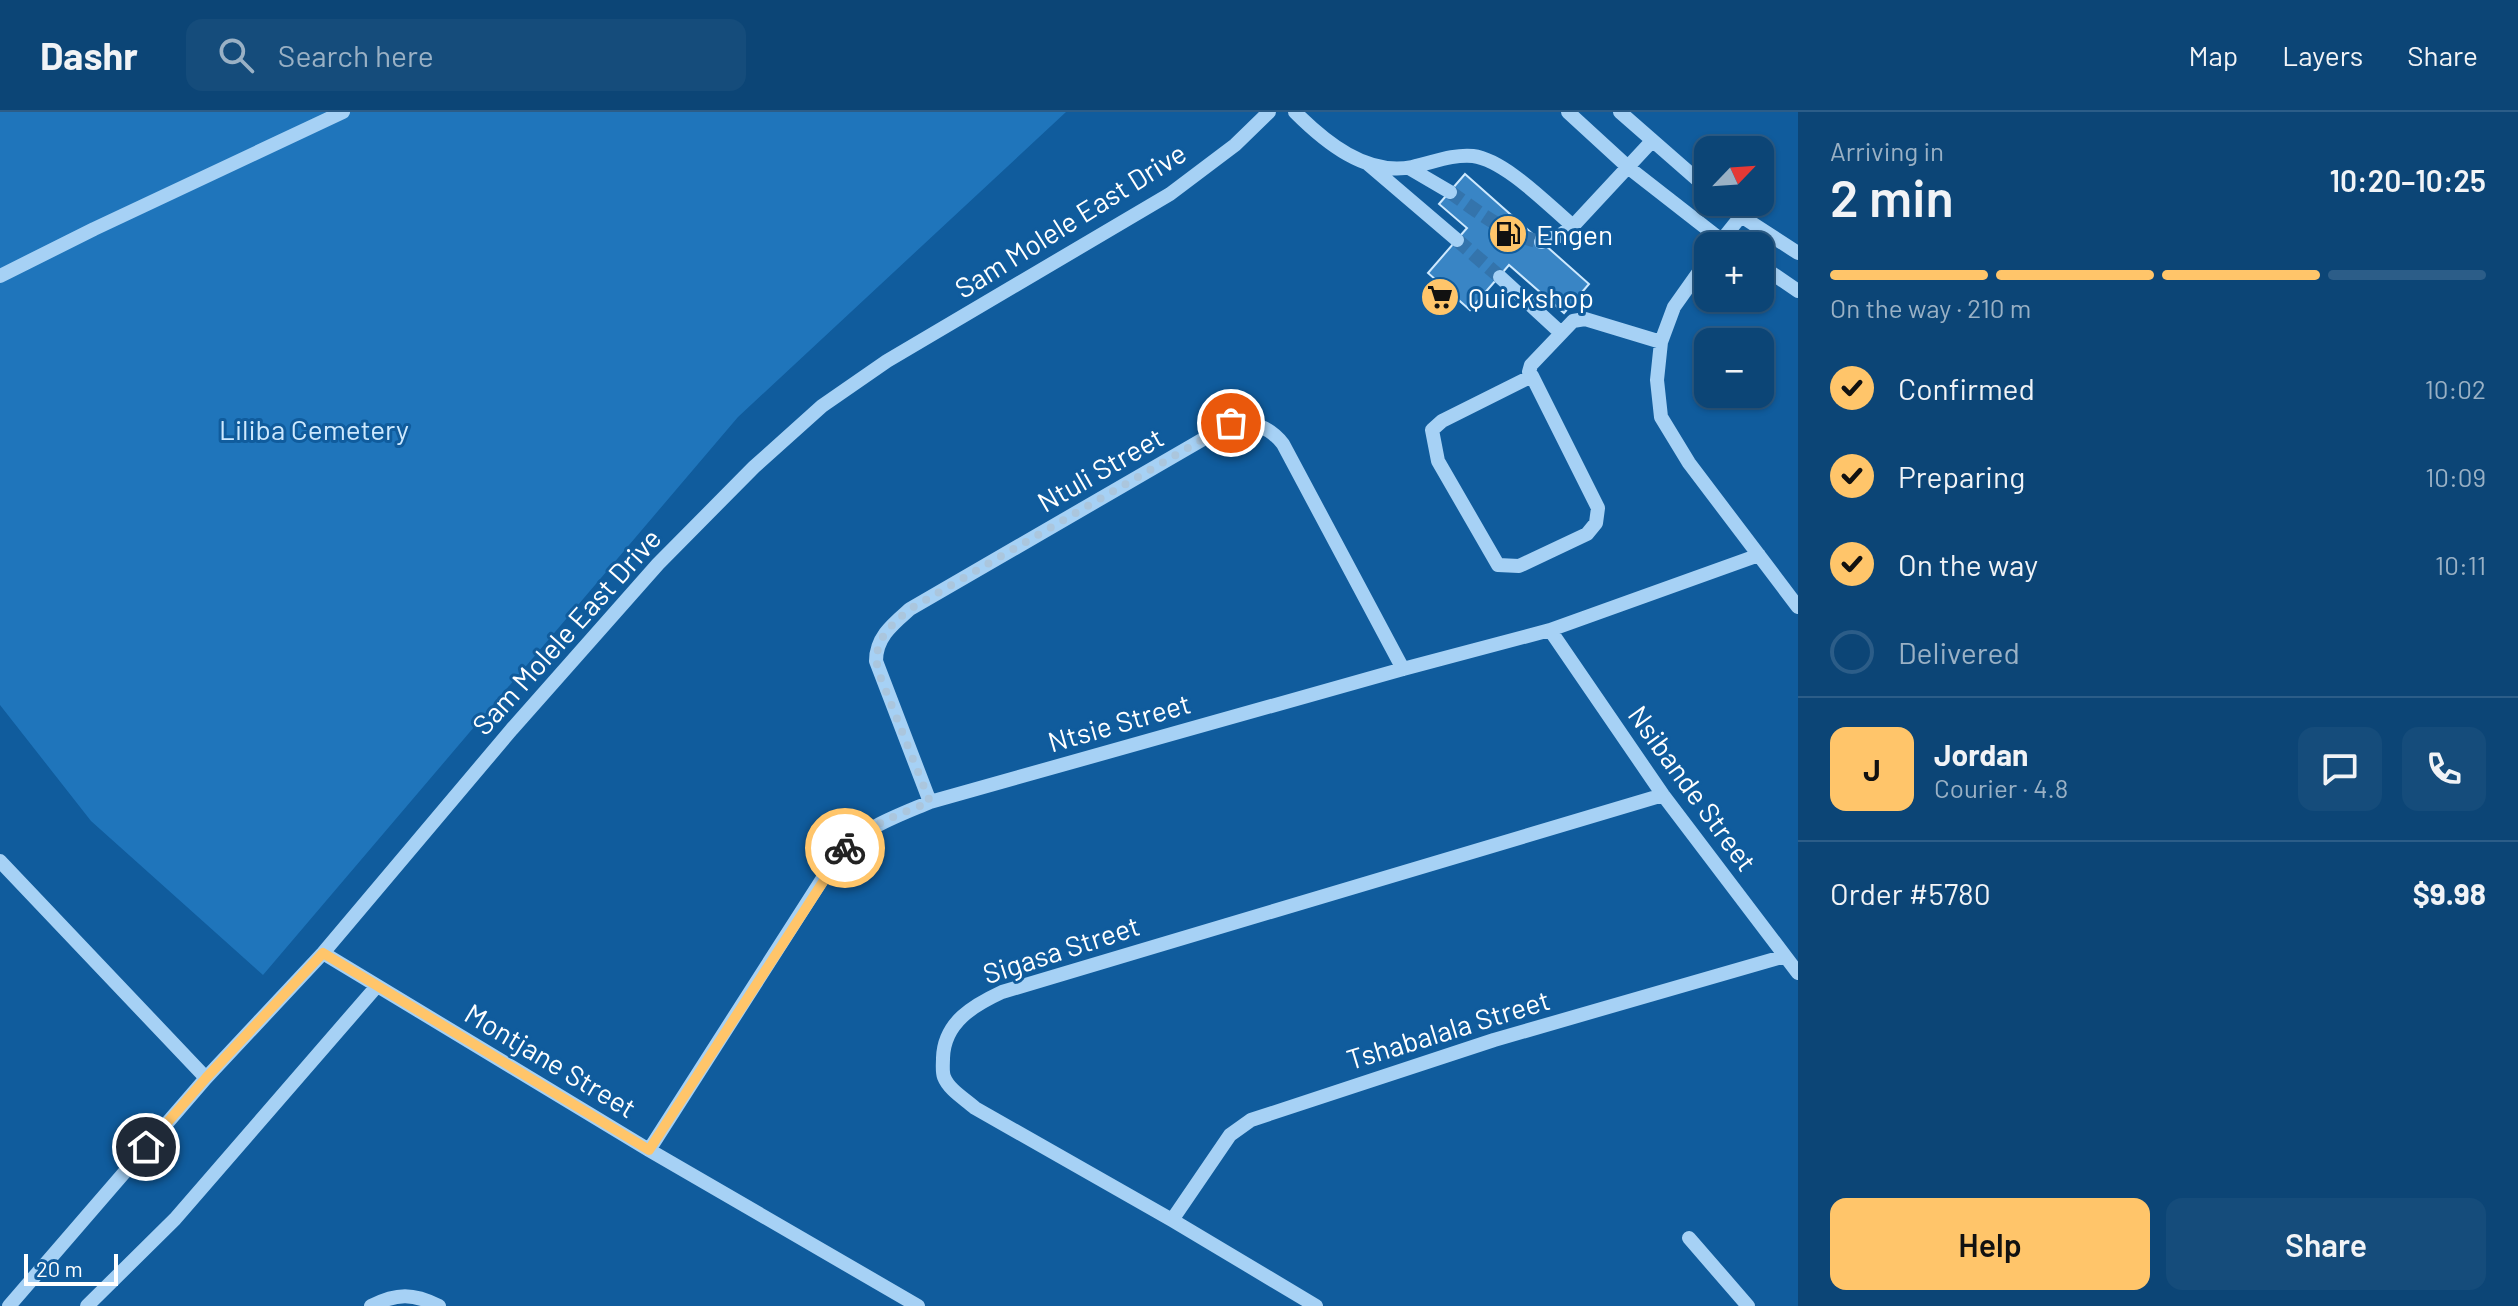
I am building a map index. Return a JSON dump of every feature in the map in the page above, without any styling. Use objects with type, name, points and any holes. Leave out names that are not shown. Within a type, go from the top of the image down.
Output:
[{"type":"street","points":[[0,276],[343,112]]},
{"type":"street","name":"Sam Molele East Drive","points":[[9,1306],[206,1078],[323,953],[512,729],[658,564],[754,467],[822,406],[887,361],[1170,194],[1235,145],[1269,112]]},
{"type":"street","points":[[1295,112],[1326,141],[1354,159],[1365,162],[1409,168],[1454,157],[1473,156],[1491,162],[1573,226]]},
{"type":"street","points":[[1568,112],[1629,168],[1707,232]]},
{"type":"street","points":[[1620,112],[1694,177]]},
{"type":"street","points":[[1541,242],[1559,236],[1573,226],[1652,141]]},
{"type":"street","points":[[1365,162],[1457,240]]},
{"type":"street","points":[[1409,168],[1450,192]]},
{"type":"street","points":[[1730,232],[1741,216],[1798,253]]},
{"type":"street","points":[[1774,275],[1798,291]]},
{"type":"street","points":[[1500,277],[1561,333]]},
{"type":"street","points":[[1694,279],[1674,307],[1661,342],[1657,380],[1661,417],[1689,463],[1798,607]]},
{"type":"street","points":[[1532,376],[1442,421],[1432,430],[1438,461],[1498,565],[1508,567],[1519,566],[1587,534],[1596,523],[1598,508],[1532,376],[1529,372],[1531,365],[1573,321],[1585,319],[1661,342]]},
{"type":"street","name":"Ntuli Street","points":[[930,802],[878,671],[876,650],[881,638],[910,609],[1231,423],[1250,423],[1266,428],[1283,444],[1403,669]]},
{"type":"street","name":"Ntsie Street","points":[[649,1150],[839,853],[856,837],[876,825],[930,802],[1550,630],[1759,555]]},
{"type":"street","name":"Nsibande Street","points":[[1550,630],[1663,795],[1798,973]]},
{"type":"street","name":"Sigasa Street","points":[[1316,1306],[975,1108],[943,1076],[943,1052],[959,1017],[976,1004],[1002,992],[1663,795]]},
{"type":"street","points":[[0,861],[206,1078]]},
{"type":"street","name":"Montjane Street","points":[[323,953],[649,1150],[918,1306]]},
{"type":"street","name":"Tshabalala Street","points":[[1172,1220],[1230,1135],[1251,1120],[1494,1040],[1785,956]]},
{"type":"street","points":[[87,1306],[175,1219],[377,986]]},
{"type":"street","points":[[1689,1238],[1748,1306]]},
{"type":"street","points":[[371,1306],[389,1297],[409,1295],[439,1306]]},
{"type":"green space","name":"Liliba Cemetery","points":[[0,112],[1066,112],[738,417],[263,975],[91,821],[0,705]]},
{"type":"building","points":[[1465,174],[1589,284],[1564,313],[1509,265],[1470,310],[1428,273],[1467,228],[1439,204]]},
{"type":"tunnel","points":[[1450,192],[1505,228],[1541,242]]},
{"type":"tunnel","points":[[1457,240],[1500,277]]},
{"type":"way so far","points":[[845,848],[876,825],[930,802],[878,671],[876,650],[891,626],[910,609],[1231,423]]},
{"type":"place","name":"Engen","points":[[1508,234]]},
{"type":"place","name":"Quickshop","points":[[1440,297]]},
{"type":"route","points":[[146,1147],[323,953],[649,1150],[845,848]]}]
